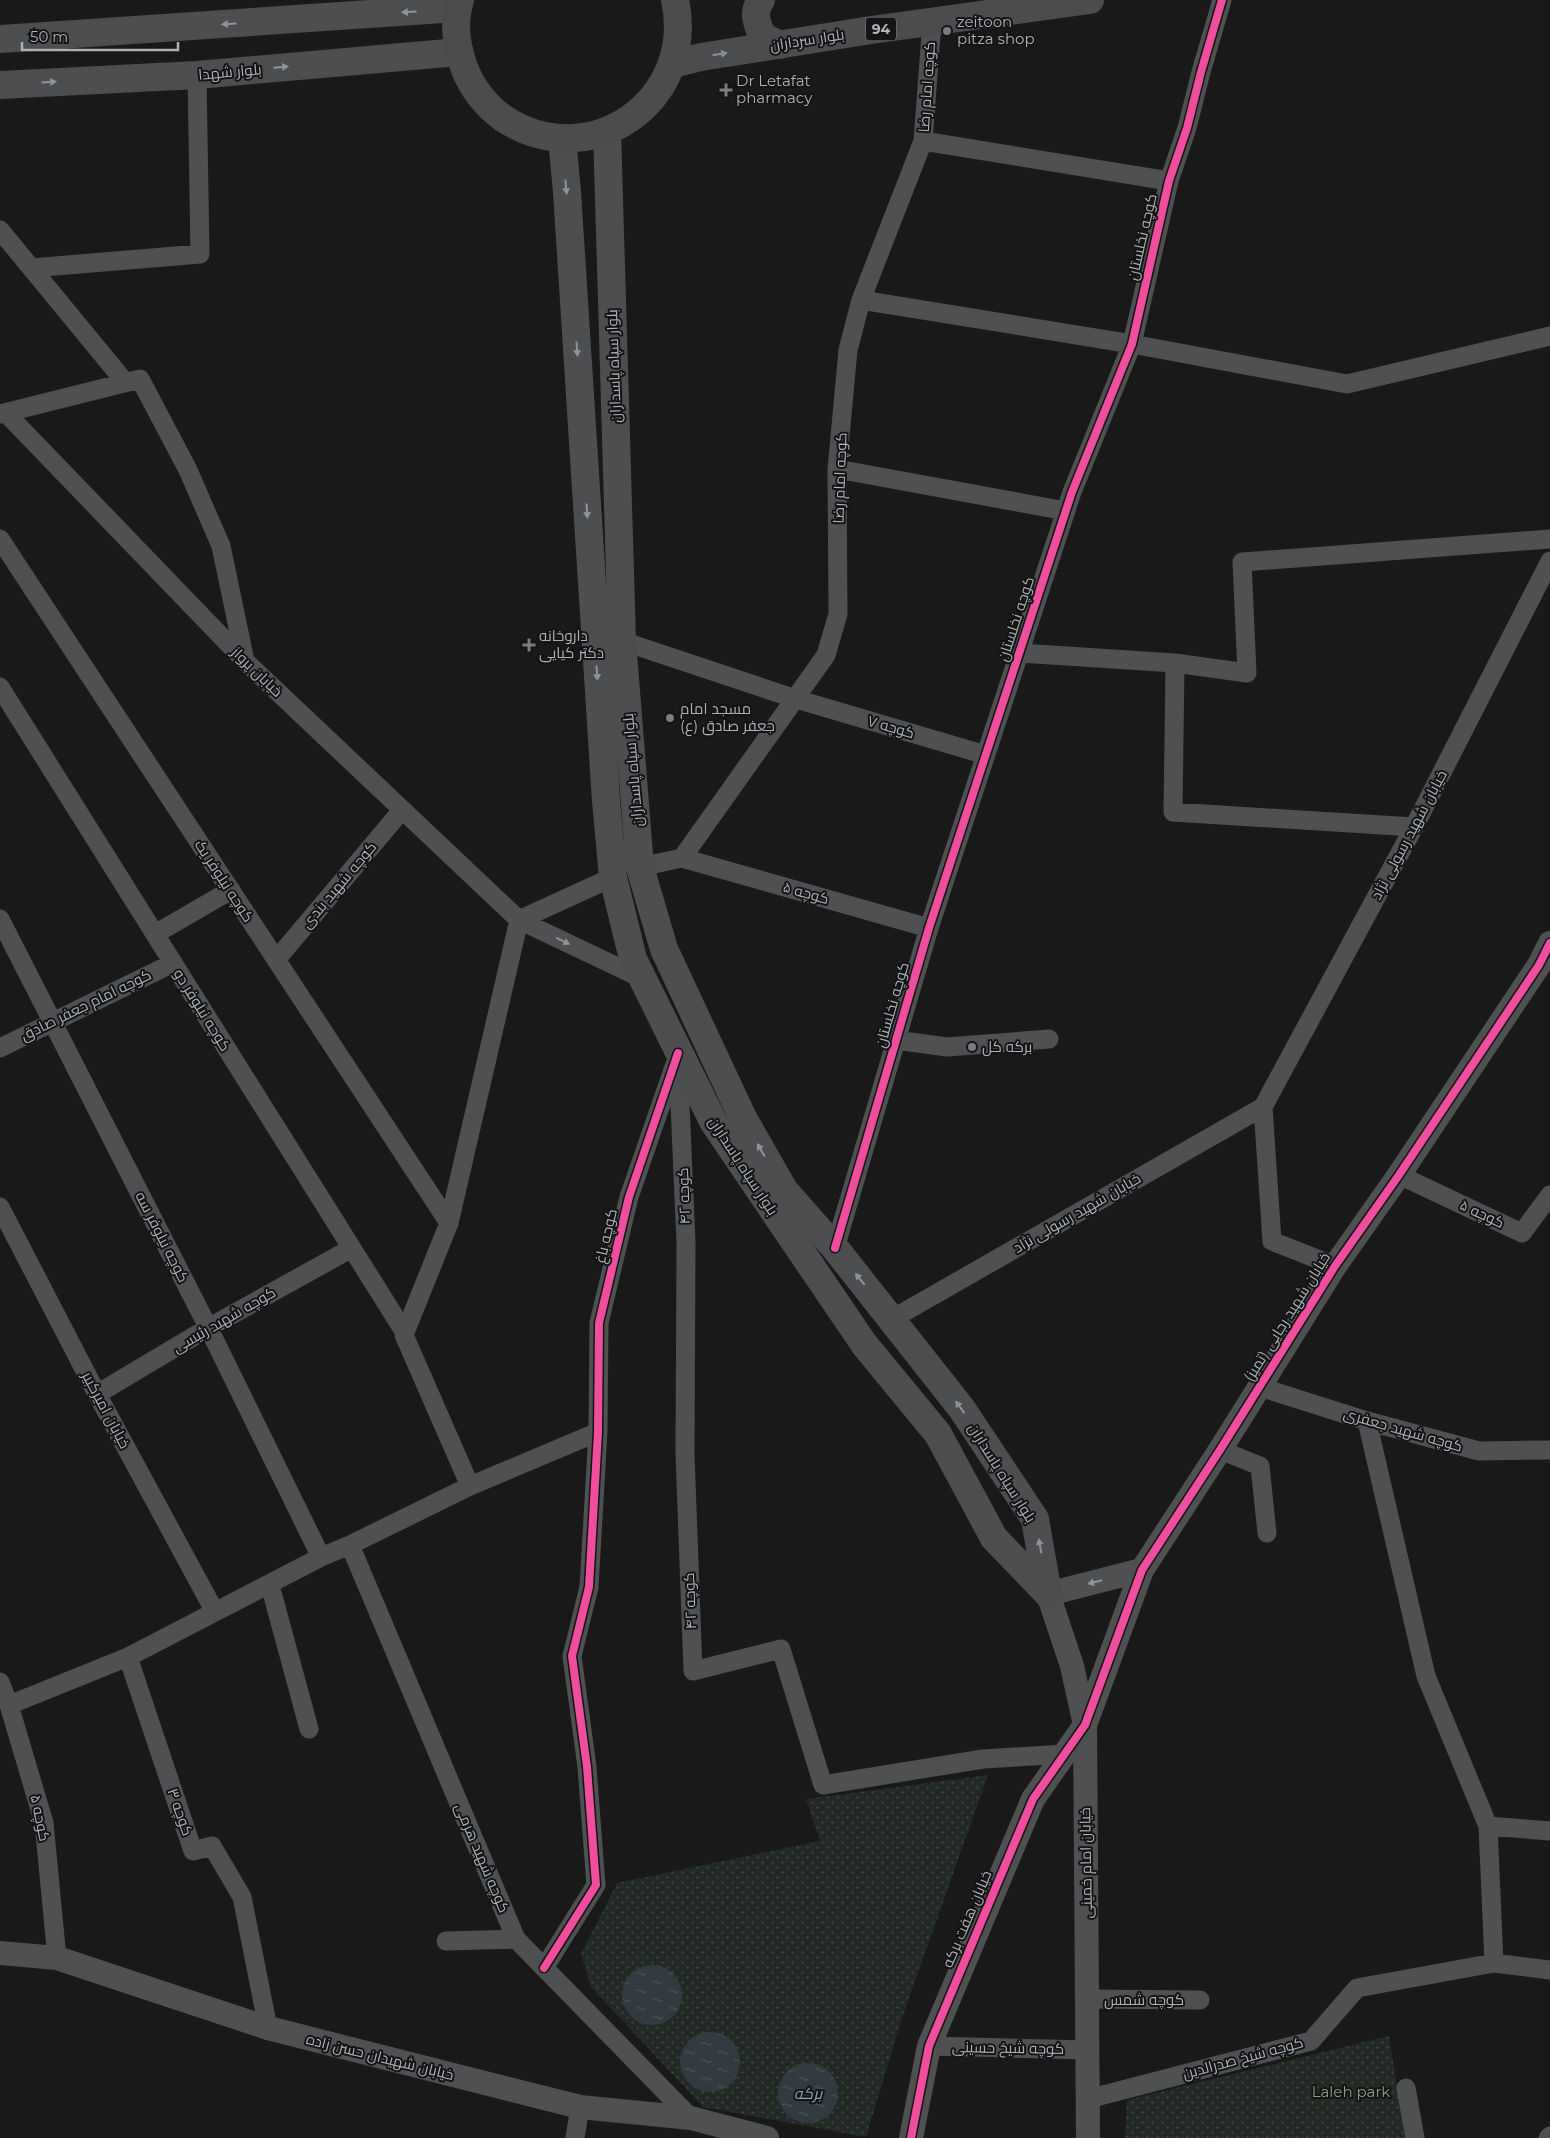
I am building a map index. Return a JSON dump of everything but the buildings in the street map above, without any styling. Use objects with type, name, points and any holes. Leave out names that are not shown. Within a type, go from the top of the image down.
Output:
[{"type":"highway","points":[[459,4],[456,30],[459,52],[471,82],[479,95],[496,112],[516,126],[538,134],[562,138],[577,138],[607,131],[629,120],[647,105],[662,86],[673,64],[678,40],[679,16],[675,0]]},
{"type":"highway","points":[[761,0],[758,4],[755,20],[762,36],[780,45]]},
{"type":"highway","name":"بلوار سرداران","points":[[673,64],[701,57],[932,21],[1090,0]]},
{"type":"main road","points":[[0,40],[459,4]]},
{"type":"main road","name":"بلوار شهدا","points":[[0,85],[196,75],[459,52]]},
{"type":"main road","name":"بلوار سپاه پاسداران","points":[[607,131],[622,641],[640,867],[664,950],[742,1116],[784,1190],[835,1248],[962,1409],[1035,1519],[1048,1594]]},
{"type":"main road","name":"بلوار سپاه پاسداران","points":[[562,138],[606,800],[613,877],[633,959],[714,1123],[864,1344],[938,1434],[994,1538],[1048,1594]]},
{"type":"street","name":"کوچه نخلستان","points":[[835,1248],[929,928],[1066,510],[1132,344],[1169,181],[1187,128],[1222,0]]},
{"type":"street","name":"کوچه امام رضا","points":[[682,858],[826,655],[838,614],[838,469],[848,350],[861,300],[923,141],[932,21]]},
{"type":"street","points":[[31,268],[200,254],[196,75]]},
{"type":"street","points":[[923,141],[1169,181]]},
{"type":"street","points":[[0,230],[125,382]]},
{"type":"street","points":[[861,300],[1132,344],[1346,384],[1550,336]]},
{"type":"street","points":[[3,414],[140,379],[188,470],[221,546],[245,661]]},
{"type":"street","name":"خیابان پرواز","points":[[3,414],[245,661],[520,920],[643,979]]},
{"type":"street","points":[[838,469],[1066,510]]},
{"type":"street","name":"کوچه نیلوفر یک","points":[[0,539],[448,1222]]},
{"type":"street","points":[[1020,652],[1176,663],[1247,674],[1242,562],[1550,539]]},
{"type":"street","name":"خیابان شهید رسولی نژاد","points":[[892,1319],[1263,1107],[1414,827],[1550,561]]},
{"type":"street","name":"کوچه ۷","points":[[622,641],[796,699],[986,755]]},
{"type":"street","points":[[1176,663],[1173,812],[1414,827]]},
{"type":"street","name":"کوچه نیلوفر دو","points":[[0,687],[405,1333],[404,1335],[470,1486]]},
{"type":"street","name":"کوچه شهید بندی","points":[[276,960],[402,810]]},
{"type":"street","points":[[640,867],[682,858]]},
{"type":"street","name":"کوچه ۵","points":[[682,858],[929,928]]},
{"type":"street","points":[[405,1333],[448,1222],[520,920],[613,877]]},
{"type":"street","points":[[155,934],[231,890]]},
{"type":"street","name":"کوچه نیلوفر سه","points":[[0,919],[208,1328],[321,1557]]},
{"type":"street","name":"خیابان شهید رجایی (تمیز)","points":[[1085,1726],[1142,1570],[1260,1387],[1335,1266],[1545,967],[1550,943]]},
{"type":"street","name":"کوچه امام جعفر صادق","points":[[0,1048],[173,962]]},
{"type":"street","points":[[896,1040],[947,1046],[1049,1039]]},
{"type":"street","name":"کوچه باغ","points":[[544,1968],[596,1886],[587,1766],[572,1656],[590,1587],[598,1432],[599,1323],[630,1197],[678,1053]]},
{"type":"street","name":"کوچه ۴۲","points":[[678,1053],[686,1243],[685,1454],[693,1671],[781,1648],[823,1785],[983,1759],[1065,1754]]},
{"type":"street","points":[[1263,1107],[1272,1242],[1335,1266]]},
{"type":"street","name":"کوچه ۵","points":[[1399,1175],[1522,1233],[1550,1195]]},
{"type":"street","name":"خیابان امیرکبیر","points":[[0,1207],[97,1394],[215,1612]]},
{"type":"street","name":"کوچه شهید رئیسی","points":[[97,1394],[208,1328],[352,1248]]},
{"type":"street","name":"کوچه شهید جعفری","points":[[1260,1387],[1367,1421],[1479,1451],[1550,1450]]},
{"type":"street","points":[[1367,1421],[1426,1676],[1488,1826],[1494,1963]]},
{"type":"street","points":[[9,1705],[128,1657],[321,1557],[350,1545],[470,1486],[598,1432]]},
{"type":"street","points":[[1220,1450],[1260,1466],[1267,1533]]},
{"type":"street","name":"کوچه شهید هرمی","points":[[350,1545],[516,1939],[692,2118]]},
{"type":"street","points":[[1048,1594],[1142,1570]]},
{"type":"street","points":[[270,1585],[309,1729]]},
{"type":"street","name":"خیابان امام خمینی","points":[[1048,1594],[1072,1666],[1085,1726],[1088,2138]]},
{"type":"street","name":"کوچه ۳","points":[[128,1657],[193,1851],[212,1846],[242,1897],[268,2028]]},
{"type":"street","name":"کوچه ۵","points":[[0,1682],[9,1705],[44,1823],[57,1958]]},
{"type":"street","name":"خیابان هفت برکه","points":[[911,2138],[929,2046],[1033,1799],[1085,1726]]},
{"type":"street","points":[[1488,1826],[1550,1830]]},
{"type":"street","points":[[446,1941],[516,1939]]},
{"type":"street","name":"خیابان شهیدان حسن زاده","points":[[0,1953],[57,1958],[268,2028],[580,2107],[692,2118],[767,2138]]},
{"type":"street","name":"کوچه شیخ صدرالدین","points":[[1088,2099],[1311,2041],[1357,1988],[1494,1963],[1550,1970]]},
{"type":"street","name":"کوچه شمس","points":[[1088,2000],[1200,2000]]},
{"type":"street","name":"کوچه شیخ حسینی","points":[[929,2046],[1088,2050]]},
{"type":"street","points":[[1406,2088],[1415,2138]]},
{"type":"street","points":[[575,2138],[580,2107]]},
{"type":"green space","points":[[988,1775],[902,2018],[866,2137],[703,2107],[591,1987],[581,1954],[617,1883],[820,1841],[806,1799]]},
{"type":"green space","name":"Laleh park","points":[[1389,2036],[1405,2138],[1125,2138],[1127,2100]]},
{"type":"water","points":[[652,1965],[669,1970],[677,1978],[682,1995],[677,2012],[669,2020],[652,2025],[635,2020],[627,2012],[622,1995],[627,1978],[635,1970]]},
{"type":"water","points":[[710,2032],[727,2037],[735,2045],[740,2062],[735,2079],[727,2087],[710,2092],[693,2087],[685,2079],[680,2062],[685,2045],[693,2037]]},
{"type":"water","name":"برکه","points":[[808,2063],[825,2068],[833,2076],[838,2093],[833,2110],[825,2118],[808,2123],[791,2118],[783,2110],[778,2093],[783,2076],[791,2068]]},
{"type":"cycle path","points":[[835,1248],[929,928],[1072,492],[1132,344],[1169,181],[1187,128],[1222,0]]},
{"type":"cycle path","points":[[911,2138],[929,2046],[1033,1799],[1085,1725],[1142,1570],[1220,1450],[1335,1266],[1399,1175],[1539,965],[1550,943]]},
{"type":"cycle path","points":[[544,1968],[596,1885],[587,1767],[572,1656],[589,1587],[598,1432],[599,1323],[629,1197],[678,1053]]},
{"type":"place","name":"zeitoon pitza shop","points":[[947,31]]},
{"type":"place","name":"Dr Letafat pharmacy","points":[[726,90]]},
{"type":"place","name":"داروخانه دکتر کیایی","points":[[529,645]]},
{"type":"place","name":"مسجد امام جعفر صادق (ع)","points":[[670,718]]},
{"type":"place","name":"برکه کل","points":[[972,1047]]}]
